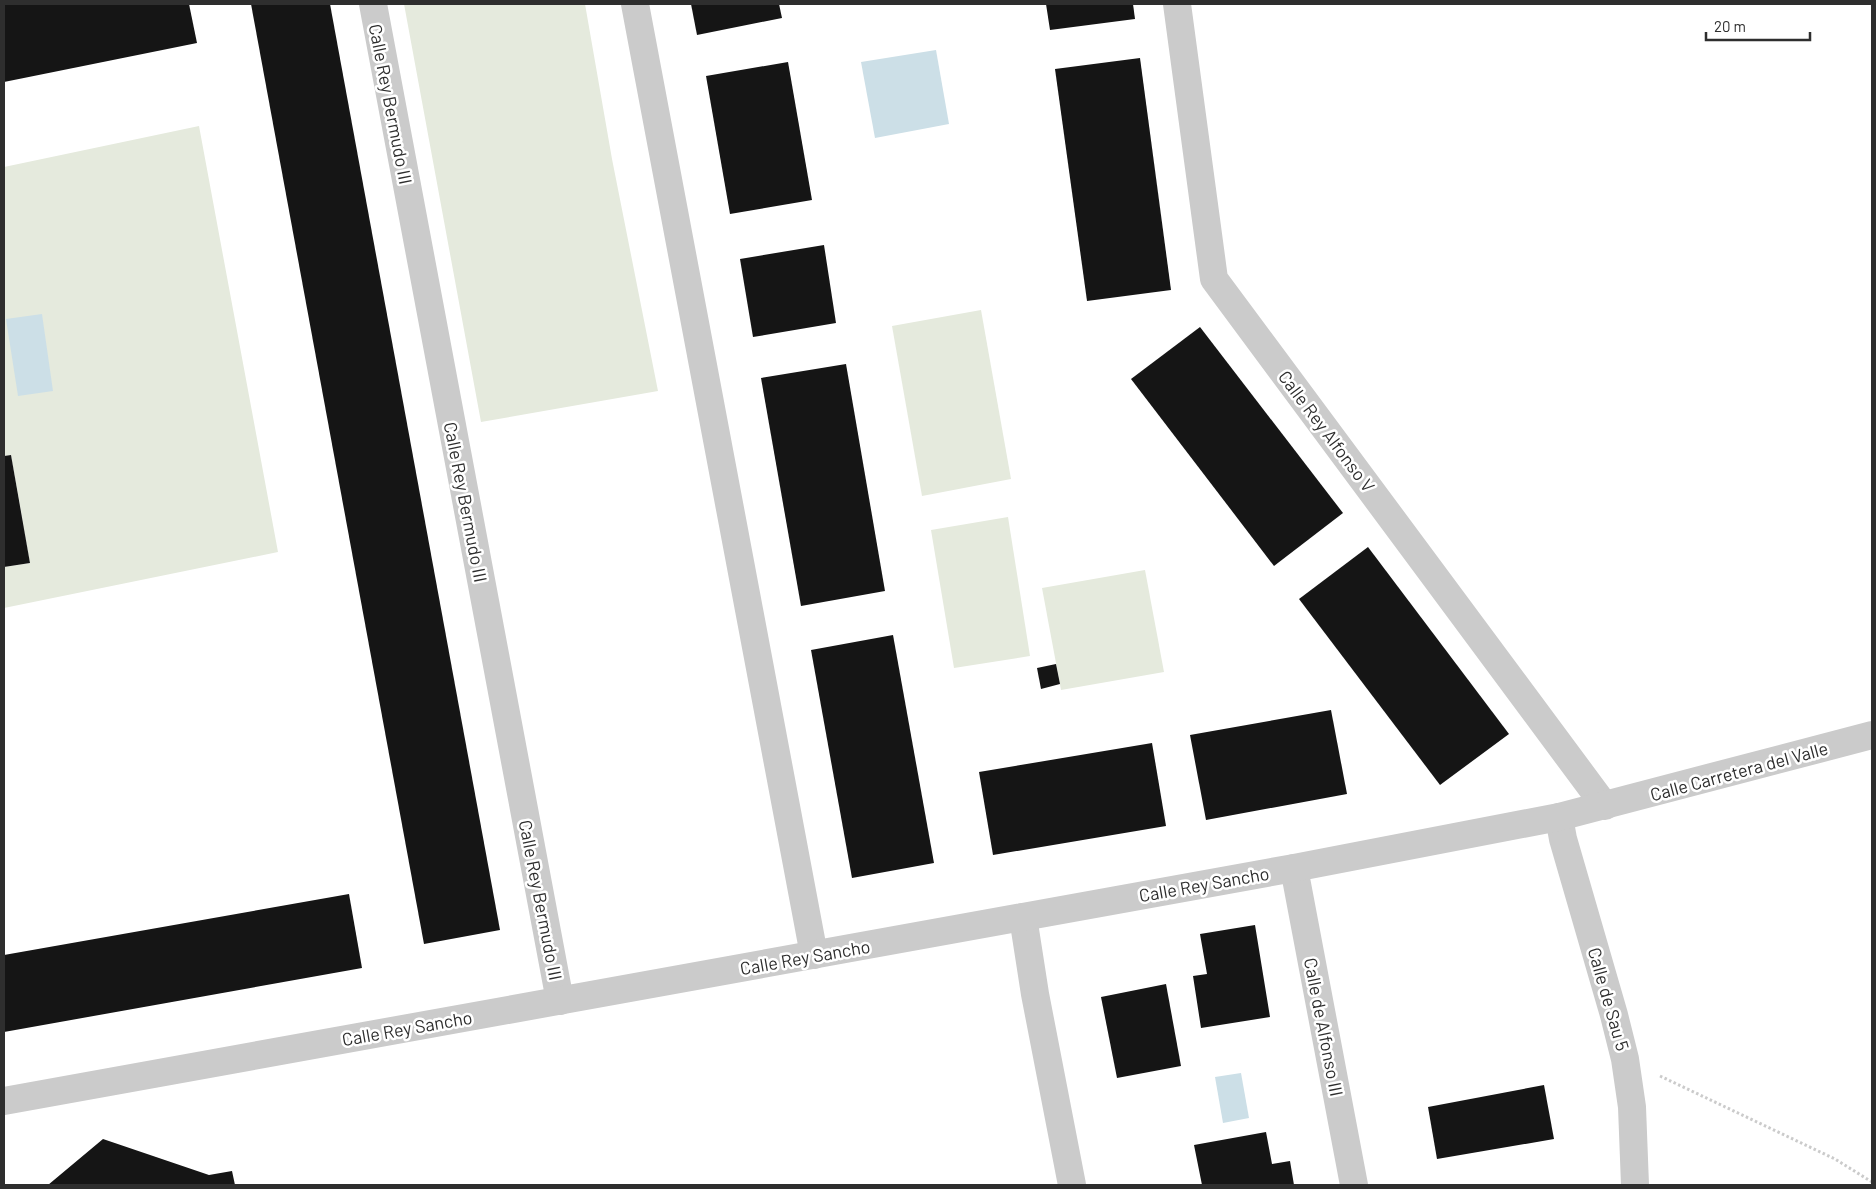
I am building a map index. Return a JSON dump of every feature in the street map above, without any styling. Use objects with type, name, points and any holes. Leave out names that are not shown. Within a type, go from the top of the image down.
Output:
[{"type":"street","name":"Calle Rey Bermudo III","points":[[373,4],[560,1001]]},
{"type":"street","points":[[635,4],[814,955]]},
{"type":"street","name":"Calle Rey Alfonso V","points":[[1177,4],[1214,279],[1605,806]]},
{"type":"street","name":"Calle Carretera del Valle","points":[[1605,806],[1872,736]]},
{"type":"street","name":"Calle Rey Sancho","points":[[4,1101],[1294,868],[1559,817],[1605,806]]},
{"type":"street","name":"Calle de Sau 5","points":[[1559,817],[1563,839],[1626,1059],[1632,1107],[1635,1185]]},
{"type":"street","name":"Calle de Alfonso III","points":[[1294,868],[1354,1185]]},
{"type":"street","points":[[1022,917],[1072,1185]]},
{"type":"path","points":[[1626,1059],[1835,1159],[1872,1182]]},
{"type":"shaded area","points":[[404,4],[585,4],[612,159],[658,391],[481,422]]},
{"type":"shaded area","points":[[936,50],[949,124],[875,138],[861,62]]},
{"type":"shaded area","points":[[199,126],[278,552],[4,608],[4,567],[30,563],[11,455],[4,456],[4,167]]},
{"type":"shaded area","points":[[981,310],[1011,479],[922,496],[892,326]]},
{"type":"shaded area","points":[[42,314],[53,391],[18,396],[6,319]]},
{"type":"shaded area","points":[[1008,517],[1030,656],[954,668],[931,530]]},
{"type":"shaded area","points":[[1145,570],[1164,672],[1061,690],[1042,588]]},
{"type":"shaded area","points":[[1241,1073],[1249,1118],[1223,1123],[1215,1077]]},
{"type":"building","points":[[189,4],[197,43],[4,82],[4,5]]},
{"type":"building","points":[[251,4],[330,4],[500,930],[424,944]]},
{"type":"building","points":[[691,4],[779,4],[782,18],[697,35]]},
{"type":"building","points":[[1046,4],[1133,4],[1135,19],[1050,30]]},
{"type":"building","points":[[1140,58],[1171,290],[1087,301],[1055,69]]},
{"type":"building","points":[[788,62],[812,200],[730,214],[706,76]]},
{"type":"building","points":[[824,245],[836,323],[753,337],[740,259]]},
{"type":"building","points":[[1200,327],[1343,513],[1274,566],[1131,379]]},
{"type":"building","points":[[846,364],[885,591],[801,606],[761,378]]},
{"type":"building","points":[[11,455],[30,563],[4,567],[4,456]]},
{"type":"building","points":[[1368,547],[1509,734],[1440,785],[1299,599]]},
{"type":"building","points":[[893,635],[934,863],[852,878],[811,650]]},
{"type":"building","points":[[1056,664],[1060,684],[1041,689],[1037,668]]},
{"type":"building","points":[[1331,710],[1347,794],[1206,820],[1190,735]]},
{"type":"building","points":[[1152,743],[1166,826],[993,855],[979,772]]},
{"type":"building","points":[[349,894],[362,968],[4,1032],[4,955]]},
{"type":"building","points":[[1255,925],[1270,1017],[1201,1028],[1193,976],[1207,974],[1200,934]]},
{"type":"building","points":[[1166,984],[1181,1066],[1117,1078],[1101,997]]},
{"type":"building","points":[[1544,1085],[1554,1139],[1437,1159],[1428,1107]]},
{"type":"building","points":[[1266,1132],[1272,1164],[1290,1161],[1294,1185],[1202,1185],[1194,1145]]},
{"type":"building","points":[[103,1139],[209,1175],[232,1171],[235,1185],[48,1185]]}]
